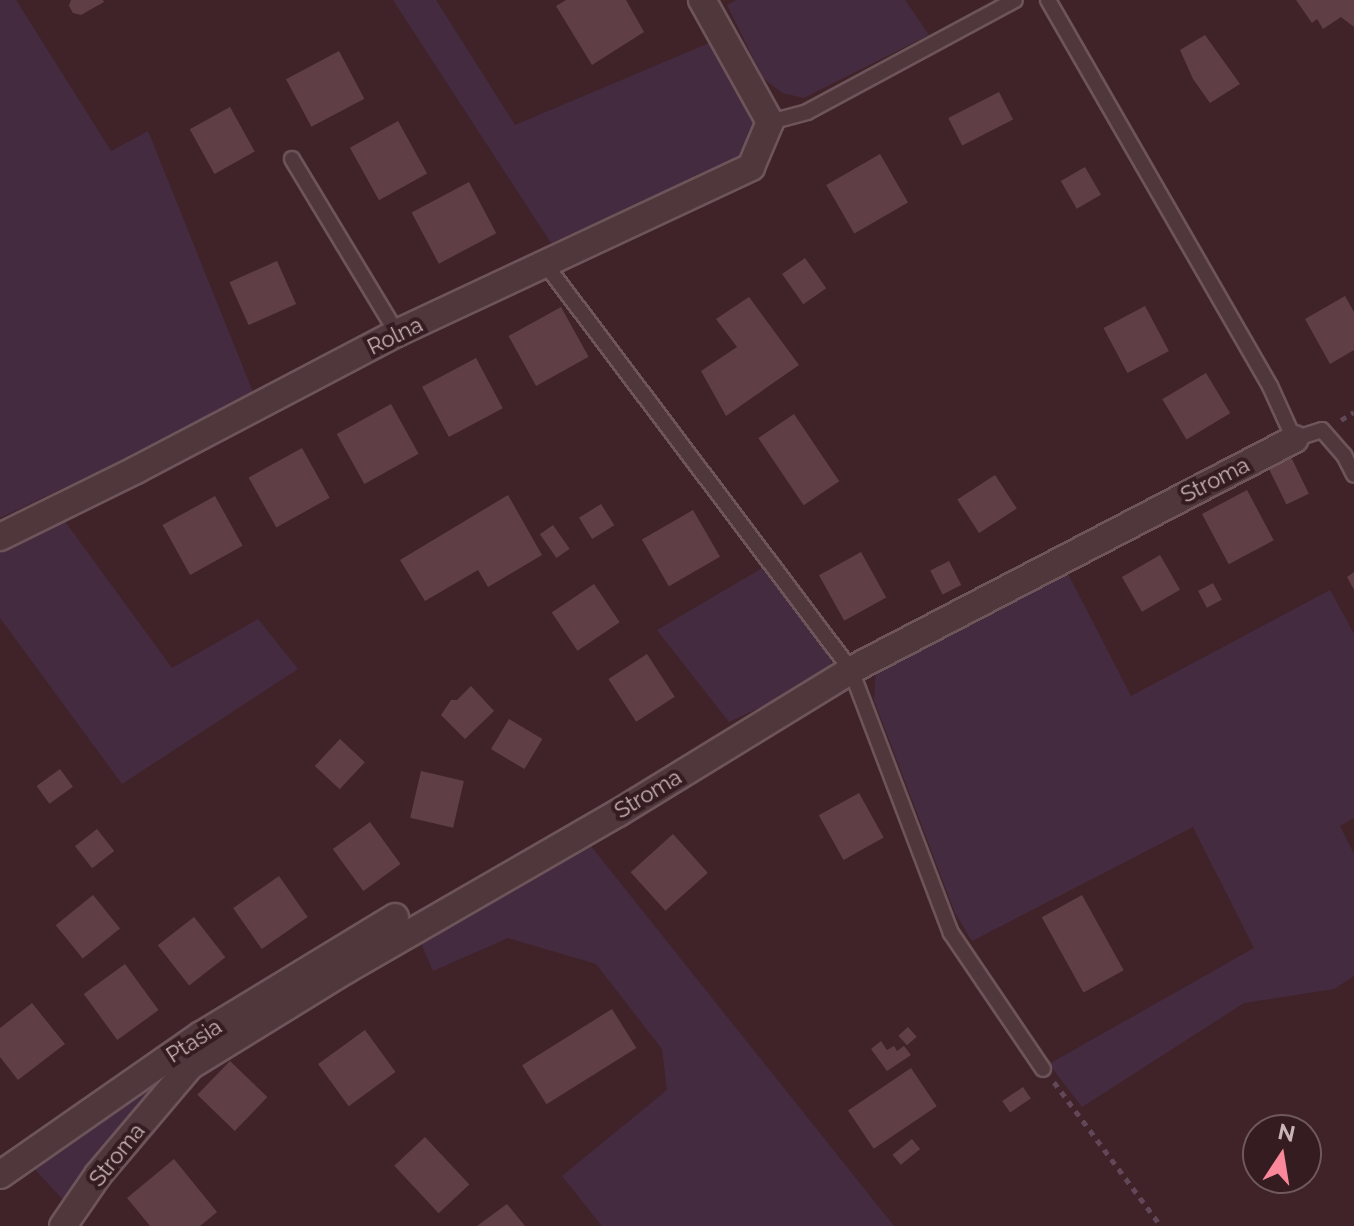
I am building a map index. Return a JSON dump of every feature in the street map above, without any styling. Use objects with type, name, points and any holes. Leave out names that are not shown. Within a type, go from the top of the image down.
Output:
[{"type":"street","points":[[702,0],[770,122]]},
{"type":"street","name":"Rolna","points":[[0,537],[136,470],[397,333],[751,167],[770,122]]},
{"type":"street","name":"Stroma","points":[[63,1226],[98,1175],[190,1066],[274,1003],[618,813],[851,670],[1294,439]]},
{"type":"street","name":"Ptasia","points":[[0,1175],[201,1035],[274,1003],[395,917]]},
{"type":"lane","points":[[770,122],[807,112],[1015,0]]},
{"type":"lane","points":[[1048,0],[1270,386],[1294,439],[1322,430],[1344,455],[1354,475]]},
{"type":"lane","points":[[292,159],[397,333]]},
{"type":"lane","points":[[546,265],[851,670],[951,933],[1043,1069]]},
{"type":"path","points":[[1043,1069],[1161,1226]]},
{"type":"shaded area","points":[[0,0],[16,0],[111,151],[148,131],[255,397],[0,518]]},
{"type":"shaded area","points":[[393,0],[436,0],[515,125],[714,41],[755,113],[755,127],[737,159],[551,243]]},
{"type":"shaded area","points":[[736,0],[905,0],[929,35],[804,98],[782,93],[763,78],[727,5]]},
{"type":"shaded area","points":[[61,516],[172,668],[258,619],[298,669],[122,784],[0,618],[0,547]]},
{"type":"shaded area","points":[[764,567],[833,659],[822,678],[729,722],[657,630]]},
{"type":"shaded area","points":[[1065,568],[1131,696],[1330,590],[1354,634],[1354,818],[1340,826],[1354,854],[1354,976],[1334,989],[1244,1003],[1082,1107],[1049,1064],[1254,948],[1193,827],[972,941],[955,913],[874,700],[876,665]]},
{"type":"shaded area","points":[[590,845],[894,1226],[602,1226],[562,1176],[667,1090],[662,1049],[596,964],[508,938],[433,971],[421,943]]},
{"type":"shaded area","points":[[154,1077],[161,1082],[64,1201],[31,1165]]},
{"type":"building","points":[[71,0],[104,2],[81,15],[73,13],[69,6]]},
{"type":"building","points":[[566,0],[626,0],[644,32],[592,65],[556,6]]},
{"type":"building","points":[[1296,0],[1354,0],[1354,27],[1341,17],[1323,29],[1317,19],[1312,23]]},
{"type":"building","points":[[1205,35],[1240,84],[1210,103],[1193,79],[1180,50]]},
{"type":"building","points":[[339,51],[364,99],[311,127],[286,79]]},
{"type":"building","points":[[999,92],[1013,120],[962,145],[948,118]]},
{"type":"building","points":[[230,107],[255,152],[214,174],[190,129]]},
{"type":"building","points":[[398,121],[427,173],[379,200],[350,148]]},
{"type":"building","points":[[880,154],[908,202],[854,233],[826,185]]},
{"type":"building","points":[[1085,167],[1101,195],[1077,209],[1061,181]]},
{"type":"building","points":[[469,182],[496,233],[439,264],[412,213]]},
{"type":"building","points":[[805,258],[826,288],[803,304],[782,274]]},
{"type":"building","points":[[277,261],[296,304],[249,325],[229,282]]},
{"type":"building","points":[[1345,296],[1354,312],[1354,350],[1330,364],[1305,319]]},
{"type":"building","points":[[749,297],[799,365],[726,416],[701,371],[737,347],[716,319]]},
{"type":"building","points":[[1145,306],[1169,351],[1127,373],[1104,328]]},
{"type":"building","points":[[561,307],[589,357],[536,386],[509,336]]},
{"type":"building","points":[[476,358],[503,408],[449,437],[422,387]]},
{"type":"building","points":[[1206,373],[1230,413],[1186,440],[1162,399]]},
{"type":"building","points":[[391,404],[419,454],[364,484],[337,434]]},
{"type":"building","points":[[794,414],[839,481],[804,505],[758,438]]},
{"type":"building","points":[[302,448],[330,498],[276,527],[249,478]]},
{"type":"building","points":[[1290,455],[1309,494],[1286,505],[1268,466]]},
{"type":"building","points":[[995,475],[1017,509],[979,533],[957,500]]},
{"type":"building","points":[[1247,490],[1274,540],[1229,564],[1202,514]]},
{"type":"building","points":[[508,495],[542,555],[488,587],[478,570],[425,601],[400,560]]},
{"type":"building","points":[[215,496],[243,546],[190,575],[163,525]]},
{"type":"building","points":[[601,504],[614,525],[592,539],[579,518]]},
{"type":"building","points":[[693,510],[720,557],[669,586],[642,540]]},
{"type":"building","points":[[553,525],[570,549],[557,558],[540,534]]},
{"type":"building","points":[[861,552],[886,597],[844,621],[819,575]]},
{"type":"building","points":[[1160,555],[1180,590],[1142,612],[1122,577]]},
{"type":"building","points":[[949,561],[961,585],[943,595],[930,571]]},
{"type":"building","points":[[1354,572],[1354,590],[1347,577]]},
{"type":"building","points":[[1213,583],[1222,600],[1207,608],[1198,591]]},
{"type":"building","points":[[594,584],[620,622],[577,651],[552,613]]},
{"type":"building","points":[[647,654],[675,697],[636,722],[608,679]]},
{"type":"building","points":[[471,686],[494,711],[465,739],[441,715],[451,700],[457,700]]},
{"type":"building","points":[[509,719],[542,739],[524,769],[491,749]]},
{"type":"building","points":[[340,739],[365,762],[340,789],[315,766]]},
{"type":"building","points":[[60,769],[73,787],[49,804],[37,786]]},
{"type":"building","points":[[421,771],[464,781],[453,828],[410,818]]},
{"type":"building","points":[[859,793],[884,838],[843,860],[819,815]]},
{"type":"building","points":[[370,822],[401,864],[363,891],[333,849]]},
{"type":"building","points":[[97,829],[114,851],[92,868],[75,846]]},
{"type":"building","points":[[673,834],[708,873],[665,911],[631,872]]},
{"type":"building","points":[[279,876],[308,917],[262,949],[233,908]]},
{"type":"building","points":[[93,895],[120,928],[83,959],[56,925]]},
{"type":"building","points":[[1082,895],[1124,970],[1083,993],[1042,917]]},
{"type":"building","points":[[194,917],[225,957],[189,986],[158,945]]},
{"type":"building","points":[[125,964],[159,1010],[117,1040],[84,994]]},
{"type":"building","points":[[32,1003],[65,1044],[18,1080],[0,1057],[0,1028]]},
{"type":"building","points":[[612,1009],[636,1048],[546,1104],[522,1065]]},
{"type":"building","points":[[908,1027],[917,1037],[907,1045],[898,1036]]},
{"type":"building","points":[[365,1030],[396,1072],[349,1106],[318,1064]]},
{"type":"building","points":[[881,1041],[887,1050],[894,1046],[897,1051],[904,1046],[911,1055],[887,1071],[871,1049]]},
{"type":"building","points":[[230,1061],[267,1097],[235,1131],[197,1095]]},
{"type":"building","points":[[911,1068],[937,1106],[874,1149],[848,1110]]},
{"type":"building","points":[[1023,1087],[1031,1099],[1010,1113],[1002,1101]]},
{"type":"building","points":[[425,1137],[469,1185],[439,1213],[394,1166]]},
{"type":"building","points":[[912,1139],[920,1149],[901,1165],[893,1155]]},
{"type":"building","points":[[174,1159],[217,1212],[200,1226],[150,1226],[127,1198]]},
{"type":"building","points":[[507,1204],[525,1226],[477,1226]]}]
